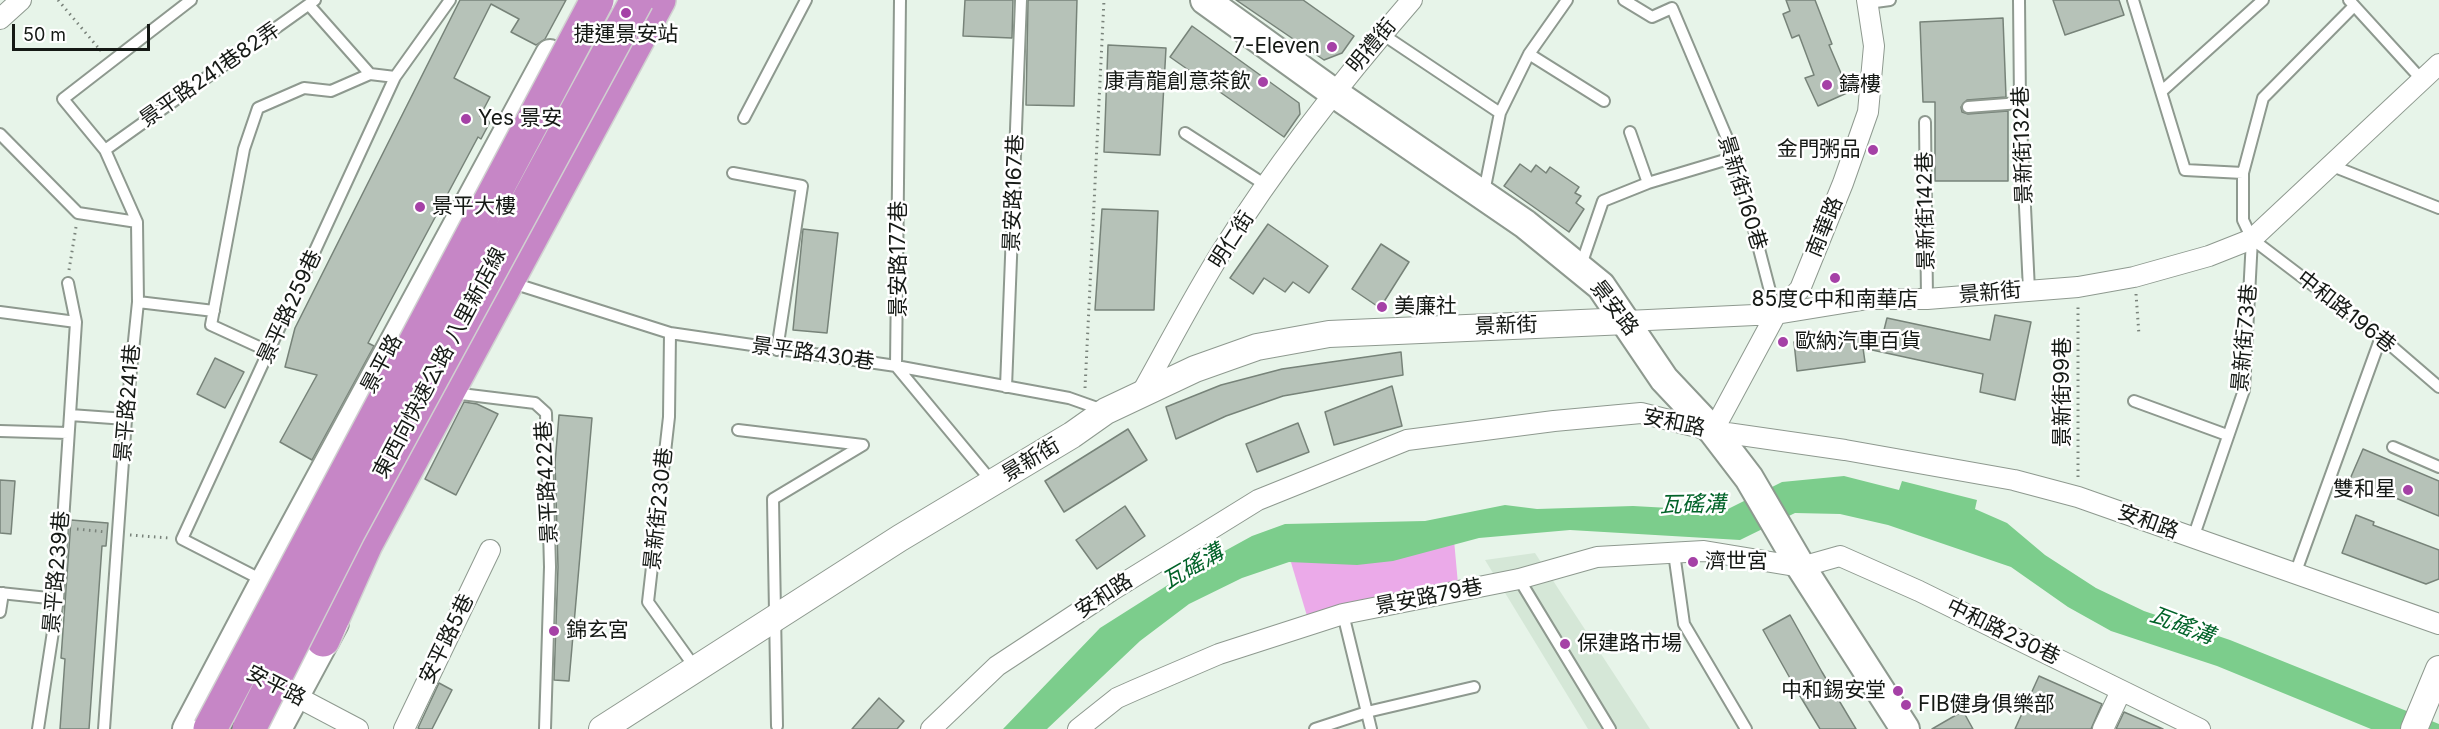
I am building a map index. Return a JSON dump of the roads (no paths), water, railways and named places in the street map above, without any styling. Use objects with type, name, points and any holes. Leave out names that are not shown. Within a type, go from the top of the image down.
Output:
[{"type":"highway","name":"東西向快速公路 八里新店線","points":[[210,729],[597,0]]},
{"type":"highway","name":"東西向快速公路 八里新店線","points":[[249,729],[348,533],[637,0]]},
{"type":"highway","points":[[323,640],[366,544],[659,0]]},
{"type":"main road","name":"景平路","points":[[187,729],[579,0]]},
{"type":"main road","name":"景平路","points":[[294,695],[297,617],[309,571],[621,0]]},
{"type":"main road","name":"景平路","points":[[277,729],[323,640],[379,550],[675,0]]},
{"type":"main road","name":"景安路","points":[[1205,0],[1334,93],[1484,196],[1601,286],[1627,321],[1664,379],[1713,431],[1749,478],[1801,567],[1905,729]]},
{"type":"street","points":[[0,19],[21,0]]},
{"type":"street","name":"明禮街","points":[[1334,93],[1412,0]]},
{"type":"street","name":"南華路","points":[[1713,431],[1776,314],[1800,289],[1843,183],[1868,112],[1874,46],[1868,2]]},
{"type":"street","name":"景新街","points":[[602,729],[775,617],[1072,435],[1096,407],[1141,394],[1195,369],[1257,347],[1329,334],[1776,314],[1868,299],[1927,299],[2078,287],[2134,278],[2209,256],[2252,239],[2330,165],[2433,73]]},
{"type":"street","name":"明仁街","points":[[1141,394],[1223,251],[1334,93]]},
{"type":"street","name":"安和路","points":[[931,729],[997,666],[1111,591],[1258,500],[1407,440],[1554,421],[1641,413],[1713,431],[1845,450],[2014,480],[2078,497],[2439,624]]},
{"type":"street","name":"安平路5巷","points":[[404,729],[490,550]]},
{"type":"street","name":"景安路79巷","points":[[1078,729],[1117,698],[1219,654],[1343,614],[1519,579],[1596,557],[1704,551],[1801,567]]},
{"type":"street","name":"中和路230巷","points":[[1801,567],[1840,556],[1919,591],[2195,728]]},
{"type":"street","name":"安平路","points":[[225,660],[358,729]]},
{"type":"street","points":[[2414,729],[2439,669]]},
{"type":"street","points":[[2103,729],[2121,691]]},
{"type":"lane","name":"景平路241巷","points":[[104,729],[126,419],[138,302],[137,222],[105,150],[63,99],[191,0]]},
{"type":"lane","name":"景平路259巷","points":[[265,581],[182,539],[395,77],[450,0]]},
{"type":"lane","points":[[744,118],[806,0]]},
{"type":"lane","name":"景安路177巷","points":[[896,366],[900,0]]},
{"type":"lane","name":"景安路167巷","points":[[1006,387],[1022,0]]},
{"type":"lane","points":[[1484,196],[1500,113],[1529,54],[1567,0]]},
{"type":"lane","name":"景新街160巷","points":[[1624,0],[1652,17],[1672,9],[1735,157],[1776,314]]},
{"type":"lane","points":[[1868,2],[1890,0]]},
{"type":"lane","name":"景新街132巷","points":[[2019,0],[2020,103],[2029,290]]},
{"type":"lane","points":[[2133,0],[2185,170],[2243,173]]},
{"type":"lane","points":[[2162,92],[2263,0]]},
{"type":"lane","points":[[312,3],[369,74]]},
{"type":"lane","name":"景平路241巷82弄","points":[[105,150],[312,3]]},
{"type":"lane","points":[[2252,239],[2243,220],[2243,173],[2263,98],[2352,3],[2433,73]]},
{"type":"lane","points":[[1382,34],[1500,113]]},
{"type":"lane","points":[[1529,54],[1604,101]]},
{"type":"lane","points":[[270,352],[211,325],[244,149],[258,108],[304,88],[331,91],[369,74],[395,77]]},
{"type":"lane","points":[[1968,107],[2020,103]]},
{"type":"lane","name":"景新街142巷","points":[[1925,122],[1927,299]]},
{"type":"lane","points":[[1630,132],[1648,183]]},
{"type":"lane","points":[[1185,133],[1267,186]]},
{"type":"lane","points":[[0,134],[78,213],[137,222]]},
{"type":"lane","points":[[1580,268],[1603,201],[1648,183],[1735,157]]},
{"type":"lane","points":[[2330,165],[2439,208]]},
{"type":"lane","points":[[733,173],[802,186],[777,350]]},
{"type":"lane","name":"中和路196巷","points":[[2252,239],[2381,337],[2439,387]]},
{"type":"lane","name":"景新街73巷","points":[[2193,538],[2244,390],[2252,239]]},
{"type":"lane","name":"景平路239巷","points":[[38,729],[57,599],[70,415],[76,322],[68,283]]},
{"type":"lane","name":"景平路430巷","points":[[522,286],[670,333],[896,366],[1096,407]]},
{"type":"lane","points":[[138,302],[214,311]]},
{"type":"lane","points":[[0,312],[76,322]]},
{"type":"lane","name":"景新街230巷","points":[[670,333],[669,417],[648,602],[696,669]]},
{"type":"lane","points":[[2295,574],[2381,337]]},
{"type":"lane","points":[[896,366],[993,483]]},
{"type":"lane","name":"景平路422巷","points":[[461,394],[535,403],[546,413],[550,567],[545,729]]},
{"type":"lane","points":[[2134,401],[2228,435]]},
{"type":"lane","points":[[70,415],[126,419]]},
{"type":"lane","points":[[738,429],[863,445],[773,499],[777,726]]},
{"type":"lane","points":[[0,430],[68,433]]},
{"type":"lane","points":[[2393,447],[2439,467]]},
{"type":"lane","points":[[1674,553],[1684,624],[1746,729]]},
{"type":"lane","points":[[1519,579],[1610,729]]},
{"type":"lane","points":[[0,612],[1,593],[57,599]]},
{"type":"lane","points":[[1343,614],[1371,729]]},
{"type":"lane","points":[[1315,729],[1367,712],[1474,687]]},
{"type":"water","name":"瓦磘溝","points":[[1844,476],[1899,490],[1902,481],[1977,500],[1975,509],[2007,523],[2045,555],[2096,588],[2144,611],[2230,640],[2439,724],[2439,729],[2371,729],[2217,666],[2111,631],[2068,607],[2011,567],[1888,525],[1840,514],[1795,513],[1740,540],[1570,530],[1479,538],[1393,561],[1357,565],[1289,562],[1242,578],[1189,604],[1140,641],[1047,729],[1003,729],[1100,628],[1201,564],[1252,536],[1285,524],[1425,521],[1505,505],[1537,509],[1633,506],[1724,511],[1782,482]]},
{"type":"railway","points":[[218,729],[609,0]]},
{"type":"railway","points":[[230,729],[621,0]]},
{"type":"place","name":"捷運景安站","points":[[626,13]]},
{"type":"place","name":"7-Eleven","points":[[1332,47]]},
{"type":"place","name":"康青龍創意茶飲","points":[[1263,82]]},
{"type":"place","name":"鑄樓","points":[[1827,85]]},
{"type":"place","name":"Yes 景安","points":[[466,119]]},
{"type":"place","name":"金門粥品","points":[[1873,150]]},
{"type":"place","name":"景平大樓","points":[[420,207]]},
{"type":"place","name":"85度C中和南華店","points":[[1835,278]]},
{"type":"place","name":"美廉社","points":[[1382,307]]},
{"type":"place","name":"歐納汽車百貨","points":[[1783,342]]},
{"type":"place","name":"雙和星","points":[[2408,490]]},
{"type":"place","name":"濟世宮","points":[[1693,562]]},
{"type":"place","name":"錦玄宮","points":[[554,631]]},
{"type":"place","name":"保建路市場","points":[[1565,644]]},
{"type":"place","name":"中和錫安堂","points":[[1898,691]]},
{"type":"place","name":"FIB健身俱樂部","points":[[1906,705]]}]
